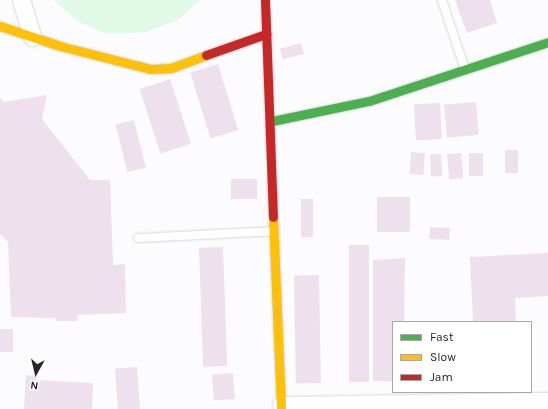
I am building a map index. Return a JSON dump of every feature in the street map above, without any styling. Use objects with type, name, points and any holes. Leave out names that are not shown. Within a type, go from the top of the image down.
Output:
[{"type":"street","points":[[21,0],[32,37]]},
{"type":"street","points":[[265,0],[272,122],[274,232],[281,407],[488,406],[548,401]]},
{"type":"street","points":[[0,26],[32,37],[151,69],[171,68],[266,34]]},
{"type":"street","points":[[272,122],[369,101],[548,42]]},
{"type":"lane","points":[[442,0],[465,69]]},
{"type":"lane","points":[[138,238],[274,232]]},
{"type":"green space","points":[[54,0],[200,0],[178,20],[146,32],[107,34],[77,21]]},
{"type":"building","points":[[455,0],[490,0],[497,23],[467,33]]},
{"type":"building","points":[[301,43],[304,54],[283,59],[280,49]]},
{"type":"building","points":[[218,64],[238,130],[210,138],[190,72]]},
{"type":"building","points":[[170,79],[191,144],[161,154],[140,89]]},
{"type":"building","points":[[47,95],[42,119],[90,180],[110,180],[113,265],[125,264],[126,313],[77,315],[77,321],[56,321],[56,318],[11,317],[8,242],[0,234],[0,98],[4,102]]},
{"type":"building","points":[[476,102],[479,135],[447,138],[444,105]]},
{"type":"building","points":[[440,103],[442,139],[416,140],[414,104]]},
{"type":"building","points":[[134,120],[146,168],[127,172],[116,125]]},
{"type":"building","points":[[505,150],[518,150],[518,173],[505,173]]},
{"type":"building","points":[[411,152],[425,153],[423,175],[409,174]]},
{"type":"building","points":[[461,153],[463,178],[449,179],[447,154]]},
{"type":"building","points":[[469,153],[483,153],[483,176],[469,176]]},
{"type":"building","points":[[441,154],[442,176],[431,177],[430,155]]},
{"type":"building","points":[[231,179],[257,179],[257,199],[231,199]]},
{"type":"building","points":[[377,197],[410,197],[410,232],[377,232]]},
{"type":"building","points":[[301,199],[313,199],[313,237],[301,237]]},
{"type":"building","points":[[430,227],[450,228],[449,240],[429,239]]},
{"type":"building","points":[[349,245],[369,245],[369,382],[349,382]]},
{"type":"building","points":[[223,247],[227,366],[203,367],[199,248]]},
{"type":"building","points":[[548,253],[548,296],[515,298],[516,321],[473,321],[470,257]]},
{"type":"building","points":[[405,258],[404,321],[392,321],[392,381],[373,381],[373,260]]},
{"type":"building","points":[[294,275],[319,275],[321,383],[296,383]]},
{"type":"building","points":[[0,329],[13,329],[13,352],[0,352]]},
{"type":"building","points":[[137,367],[140,409],[118,409],[115,369]]},
{"type":"building","points":[[233,373],[235,399],[214,400],[212,374]]},
{"type":"building","points":[[26,375],[37,376],[36,380],[93,383],[92,409],[24,409]]},
{"type":"traffic: fast","points":[[272,121],[369,101],[548,42]]},
{"type":"traffic: slow","points":[[0,26],[60,46],[151,69],[171,68],[206,55]]},
{"type":"traffic: slow","points":[[273,217],[281,409]]},
{"type":"traffic: jam","points":[[265,0],[273,217]]},
{"type":"traffic: jam","points":[[206,55],[266,34]]}]
